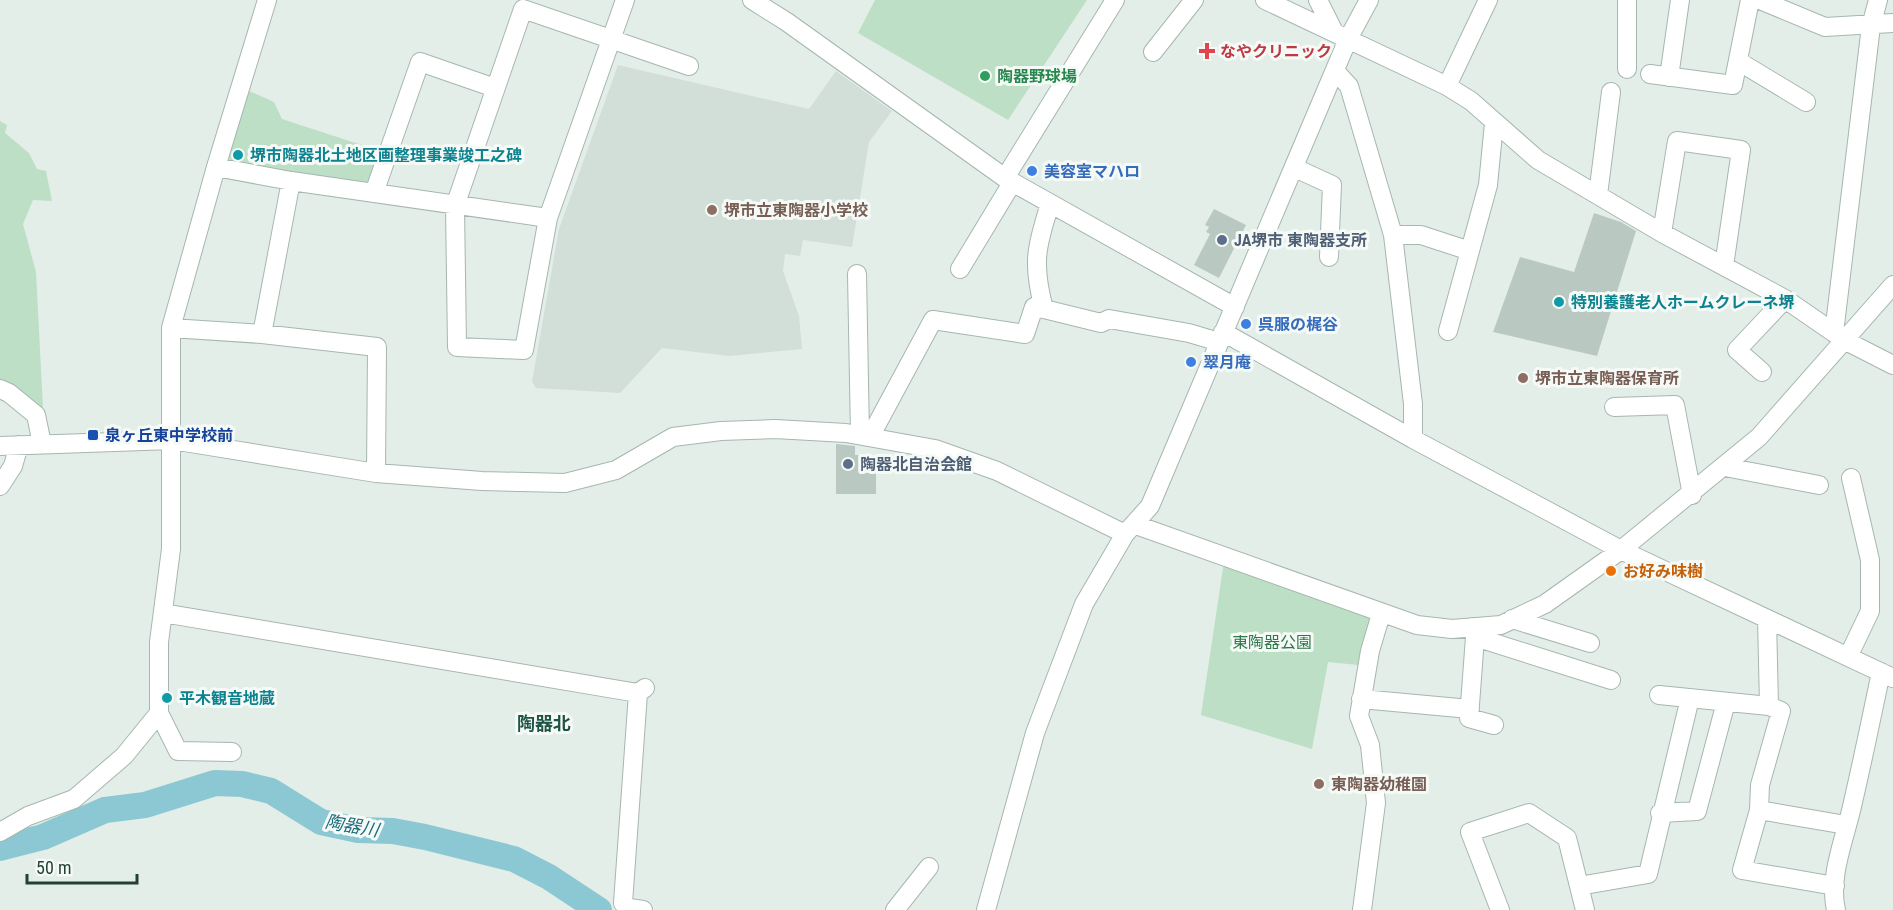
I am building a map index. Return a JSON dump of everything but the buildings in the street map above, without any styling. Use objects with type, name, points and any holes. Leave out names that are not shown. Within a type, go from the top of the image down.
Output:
[{"type":"street","points":[[232,752],[178,750],[159,713],[159,642],[171,549],[171,328],[216,167],[267,0]]},
{"type":"street","points":[[625,0],[612,39],[548,218],[524,350],[457,347],[455,206],[523,9],[612,39],[688,66]]},
{"type":"street","points":[[752,0],[787,22],[1009,180],[1235,307]]},
{"type":"street","points":[[960,269],[1009,180],[1115,0]]},
{"type":"street","points":[[1152,52],[1194,0]]},
{"type":"street","points":[[1264,0],[1447,86],[1471,101],[1538,160],[1662,233],[1785,299],[1840,337],[1893,365]]},
{"type":"street","points":[[1318,0],[1341,36]]},
{"type":"street","points":[[986,910],[1035,733],[1084,604],[1130,530],[1150,506],[1335,72],[1341,36],[1369,0]]},
{"type":"street","points":[[1447,86],[1488,0]]},
{"type":"street","points":[[1627,0],[1627,69]]},
{"type":"street","points":[[1669,77],[1680,0]]},
{"type":"street","points":[[1650,74],[1733,85],[1738,61],[1759,0],[1825,27],[1893,23]]},
{"type":"street","points":[[1840,337],[1871,26],[1878,0]]},
{"type":"street","points":[[1738,61],[1806,102]]},
{"type":"street","points":[[374,194],[420,62],[495,88]]},
{"type":"street","points":[[1335,72],[1349,86],[1393,235],[1413,404],[1413,439]]},
{"type":"street","points":[[1598,195],[1611,92]]},
{"type":"street","points":[[1448,331],[1488,185],[1494,123]]},
{"type":"street","points":[[1662,233],[1677,141],[1741,150],[1724,266]]},
{"type":"street","points":[[216,167],[374,194],[548,218]]},
{"type":"street","points":[[1294,168],[1332,185],[1329,257]]},
{"type":"street","points":[[262,334],[291,181]]},
{"type":"street","points":[[1044,309],[1038,285],[1036,245],[1050,204]]},
{"type":"street","points":[[1393,235],[1421,235],[1470,251]]},
{"type":"street","points":[[857,274],[865,436]]},
{"type":"street","points":[[1473,632],[1501,625],[1545,604],[1621,550],[1692,495],[1759,437],[1840,337],[1893,285]]},
{"type":"street","points":[[1762,372],[1737,350],[1785,299]]},
{"type":"street","points":[[865,436],[933,320],[1025,334],[1034,307],[1101,323],[1109,319],[1221,337],[1621,550],[1887,675],[1846,825],[1833,898],[1836,910]]},
{"type":"street","points":[[171,328],[262,334],[377,347],[376,473]]},
{"type":"street","points":[[0,390],[9,393],[36,415],[42,444]]},
{"type":"street","points":[[1614,407],[1675,405],[1692,495]]},
{"type":"street","points":[[0,446],[172,440],[376,473],[482,481],[565,483],[615,470],[674,437],[721,431],[775,429],[865,436],[935,449],[997,471],[1130,530],[1381,614],[1417,625],[1473,632],[1611,680]]},
{"type":"street","points":[[0,486],[13,466],[19,445]]},
{"type":"street","points":[[1725,467],[1819,485]]},
{"type":"street","points":[[1848,657],[1870,610],[1870,560],[1851,478]]},
{"type":"street","points":[[163,613],[642,691],[623,903],[628,908],[643,910]]},
{"type":"street","points":[[1362,910],[1376,803],[1370,745],[1359,716],[1381,614]]},
{"type":"street","points":[[1512,619],[1590,643]]},
{"type":"street","points":[[1767,619],[1769,706]]},
{"type":"street","points":[[1473,632],[1469,718],[1494,724]]},
{"type":"street","points":[[1659,694],[1769,706],[1781,711],[1760,785],[1759,810],[1742,870],[1835,886]]},
{"type":"street","points":[[1579,886],[1647,874],[1660,813],[1690,698]]},
{"type":"street","points":[[1361,699],[1470,709]]},
{"type":"street","points":[[1660,813],[1697,811],[1726,702]]},
{"type":"street","points":[[0,832],[28,816],[74,799],[124,756],[159,713]]},
{"type":"street","points":[[1759,810],[1846,825]]},
{"type":"street","points":[[1500,910],[1470,832],[1529,813],[1567,838],[1585,910]]},
{"type":"street","points":[[895,910],[929,867]]},
{"type":"shaded area","name":"堺市立東陶器小学校","points":[[618,65],[809,109],[836,71],[892,111],[869,142],[852,247],[803,240],[800,256],[785,254],[783,271],[799,316],[802,349],[729,356],[662,348],[620,393],[536,388],[532,382],[559,229]]},
{"type":"green space","name":"陶器野球場","points":[[875,0],[1087,0],[1008,120],[858,33]]},
{"type":"green space","points":[[247,90],[274,102],[282,119],[380,151],[370,179],[365,183],[232,162],[227,157]]},
{"type":"green space","points":[[0,121],[7,125],[5,133],[29,153],[37,169],[46,171],[52,201],[33,200],[23,224],[36,272],[43,408],[39,411],[0,385]]},
{"type":"green space","name":"東陶器公園","points":[[1224,561],[1369,615],[1370,620],[1358,665],[1328,662],[1312,749],[1201,715]]},
{"type":"waterway","name":"陶器川","points":[[0,848],[43,837],[105,810],[145,805],[215,783],[242,784],[271,791],[321,822],[358,830],[393,831],[425,837],[514,859],[549,877],[599,910]]},
{"type":"place","name":"なやクリニック","points":[[1207,51]]},
{"type":"place","name":"陶器野球場","points":[[985,76]]},
{"type":"place","name":"堺市陶器北土地区画整理事業竣工之碑","points":[[238,155]]},
{"type":"place","name":"美容室マハロ","points":[[1032,171]]},
{"type":"place","name":"堺市立東陶器小学校","points":[[712,210]]},
{"type":"place","name":"JA堺市 東陶器支所","points":[[1222,240]]},
{"type":"place","name":"特別養護老人ホームクレーネ堺","points":[[1559,302]]},
{"type":"place","name":"呉服の梶谷","points":[[1246,324]]},
{"type":"place","name":"翠月庵","points":[[1191,362]]},
{"type":"place","name":"堺市立東陶器保育所","points":[[1523,378]]},
{"type":"place","name":"泉ヶ丘東中学校前","points":[[93,435]]},
{"type":"place","name":"陶器北自治会館","points":[[848,464]]},
{"type":"place","name":"お好み味樹","points":[[1611,571]]},
{"type":"place","name":"平木観音地蔵","points":[[167,698]]},
{"type":"place","name":"東陶器幼稚園","points":[[1319,784]]},
{"type":"district","name":"陶器北","points":[[544,724]]}]
